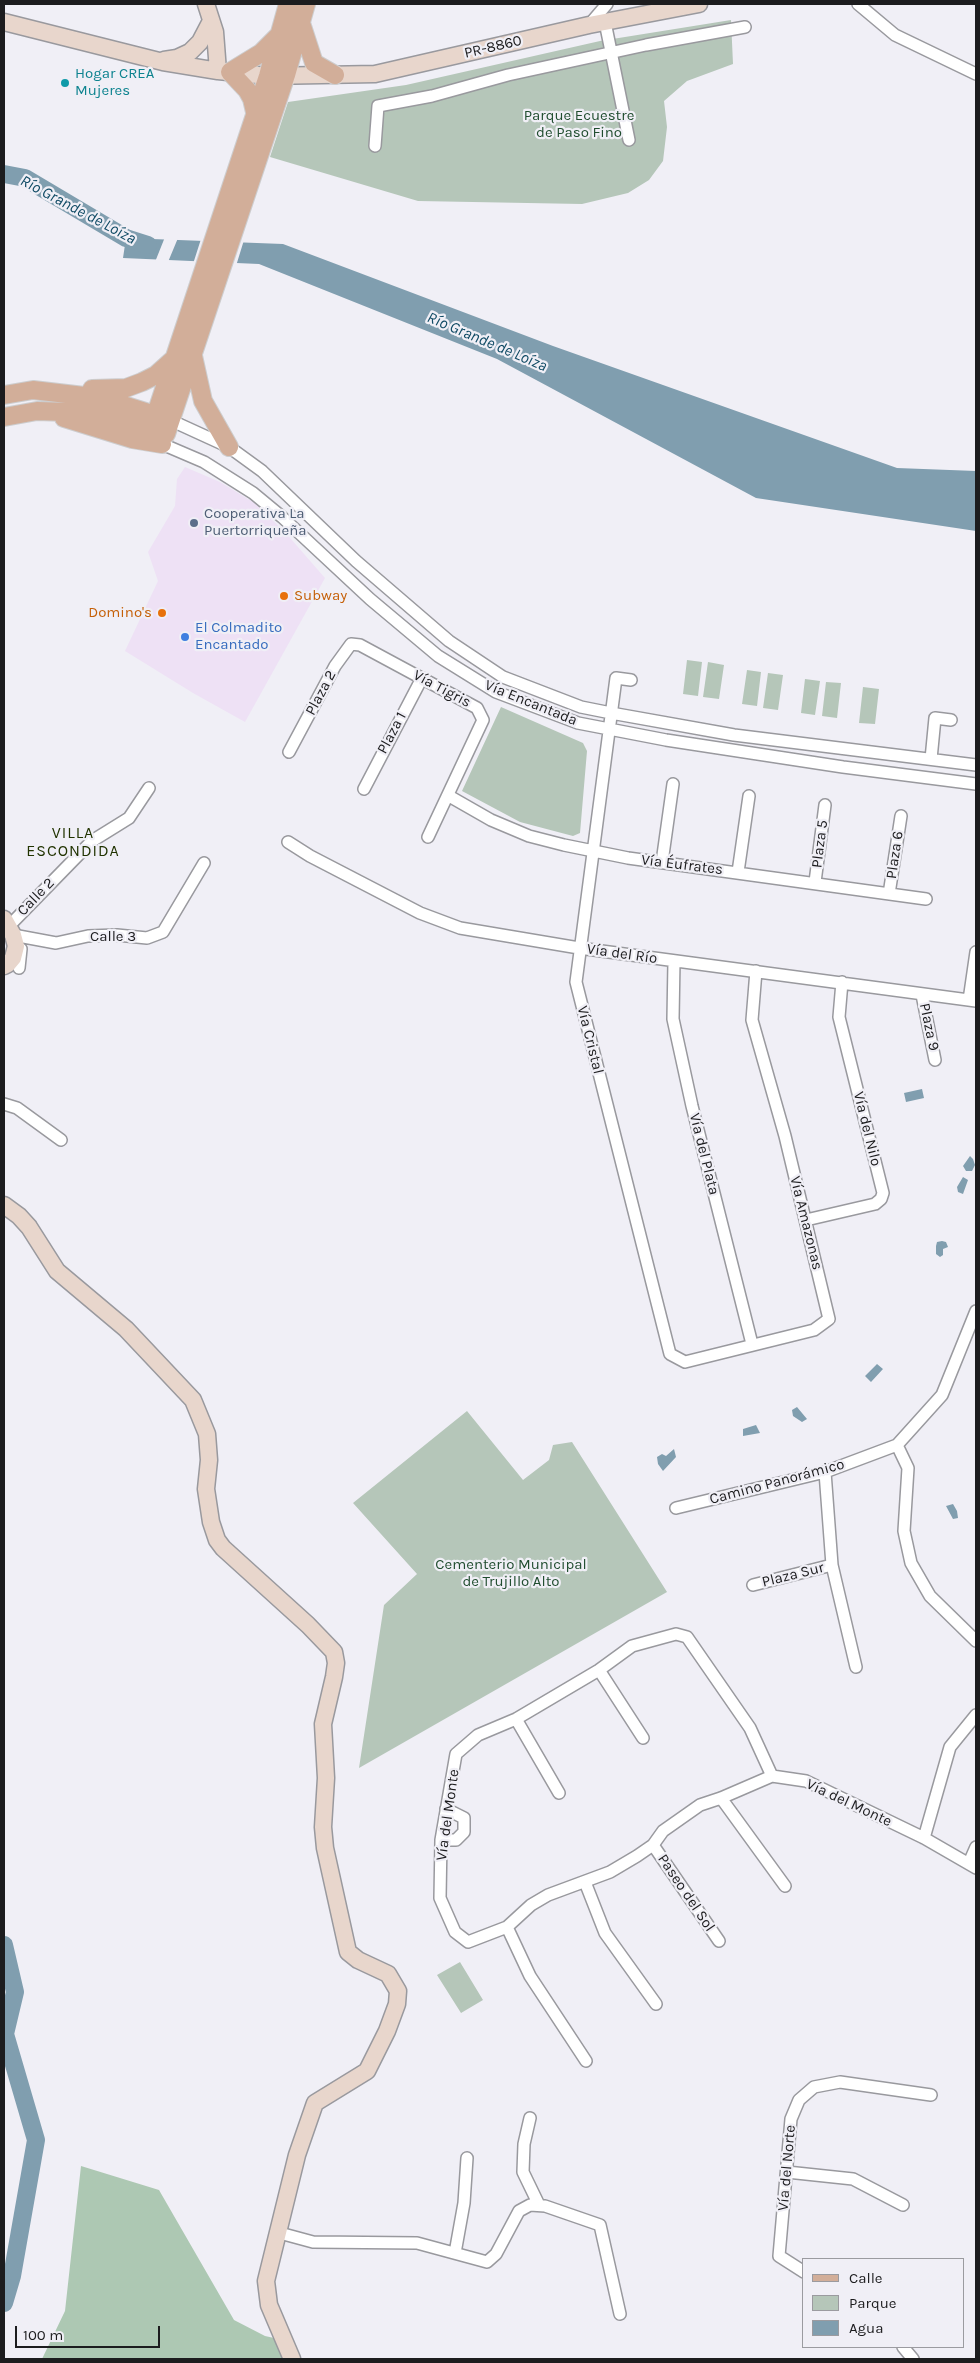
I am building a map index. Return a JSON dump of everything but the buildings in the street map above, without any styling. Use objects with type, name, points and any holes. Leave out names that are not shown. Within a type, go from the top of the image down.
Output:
[{"type":"main road","points":[[206,4],[224,71],[247,90],[252,99],[257,124]]},
{"type":"main road","points":[[161,429],[257,124],[288,4]]},
{"type":"main road","points":[[257,124],[286,75],[306,4]]},
{"type":"main road","name":"PR-8860","points":[[4,22],[157,61],[224,71],[268,76],[375,74],[597,23],[699,4]]},
{"type":"main road","points":[[157,61],[177,58],[190,52],[200,42],[211,21]]},
{"type":"main road","points":[[301,22],[314,63],[335,75]]},
{"type":"main road","points":[[224,71],[262,53],[279,36]]},
{"type":"main road","points":[[4,394],[60,387],[101,390],[126,388],[156,375],[186,350]]},
{"type":"main road","points":[[186,350],[205,406],[229,447]]},
{"type":"main road","points":[[33,390],[101,398],[161,429]]},
{"type":"main road","points":[[4,417],[37,411],[132,439],[161,429]]},
{"type":"main road","points":[[11,967],[8,964],[15,953],[12,929]]},
{"type":"main road","points":[[4,1205],[19,1216],[29,1227],[57,1271],[126,1329],[193,1400],[207,1434],[209,1460],[206,1489],[211,1522],[217,1540],[223,1548],[308,1625],[334,1652],[336,1663],[334,1677],[323,1724],[326,1778],[323,1827],[325,1848],[348,1952],[358,1960],[388,1974],[398,1991],[397,2004],[387,2031],[367,2071],[315,2104],[297,2155],[276,2232],[266,2281],[266,2296],[292,2359]]},
{"type":"street","points":[[607,4],[597,23],[611,53],[629,140]]},
{"type":"street","points":[[858,4],[895,35],[976,74]]},
{"type":"street","points":[[376,146],[378,106],[432,96],[508,76],[611,53],[745,27]]},
{"type":"street","name":"Vía Encantada","points":[[161,429],[229,447],[262,471],[356,561],[449,641],[503,677],[581,707],[611,713],[734,735],[976,765]]},
{"type":"street","name":"Vía Encantada","points":[[161,429],[204,462],[253,492],[370,599],[438,656],[496,692],[578,723],[608,729],[813,763],[976,784]]},
{"type":"street","name":"Plaza 2","points":[[289,752],[343,653],[350,644],[360,645]]},
{"type":"street","name":"Vía Tigris","points":[[360,645],[477,708],[483,720],[449,796],[428,837]]},
{"type":"street","name":"Plaza 1","points":[[364,790],[422,678]]},
{"type":"street","name":"Vía Cristal","points":[[632,680],[616,678],[576,982],[670,1354],[677,1357]]},
{"type":"street","points":[[931,759],[935,718],[951,720]]},
{"type":"street","points":[[662,862],[673,784]]},
{"type":"street","name":"Calle 2","points":[[12,929],[92,841],[129,818],[149,788]]},
{"type":"street","name":"Vía Éufrates","points":[[449,796],[491,820],[529,836],[594,851],[926,899]]},
{"type":"street","points":[[738,872],[749,796]]},
{"type":"street","name":"Plaza 5","points":[[815,882],[825,805]]},
{"type":"street","name":"Plaza 6","points":[[890,894],[901,816]]},
{"type":"street","name":"Vía del Río","points":[[288,842],[310,856],[420,913],[460,928],[579,948],[973,1001]]},
{"type":"street","name":"Calle 3","points":[[12,929],[56,943],[88,936],[118,935],[147,938],[163,932],[204,863]]},
{"type":"street","points":[[973,1001],[976,952]]},
{"type":"street","name":"Vía del Plata","points":[[674,961],[673,1019],[692,1106],[752,1344]]},
{"type":"street","name":"Vía Amazonas","points":[[677,1357],[685,1362],[814,1330],[830,1319],[806,1220],[752,1020],[756,971]]},
{"type":"street","name":"Vía del Nilo","points":[[806,1220],[875,1204],[881,1199],[882,1193],[840,1017],[842,982]]},
{"type":"street","name":"Plaza 9","points":[[922,994],[935,1060]]},
{"type":"street","points":[[4,1104],[17,1108],[61,1140]]},
{"type":"street","name":"Camino Panorámico","points":[[676,1508],[825,1472],[898,1445],[942,1395],[976,1311]]},
{"type":"street","points":[[898,1445],[908,1468],[904,1531],[911,1563],[930,1596],[976,1642]]},
{"type":"street","points":[[825,1472],[832,1566],[856,1667]]},
{"type":"street","name":"Plaza Sur","points":[[754,1585],[832,1566]]},
{"type":"street","name":"Vía del Monte","points":[[772,1776],[750,1728],[687,1637],[676,1634],[632,1646],[599,1670],[516,1720],[478,1735],[456,1754],[441,1840],[440,1898],[455,1932],[468,1942],[508,1927],[539,1900],[610,1872],[654,1845],[663,1831],[700,1805],[772,1776],[806,1781],[924,1838],[972,1865]]},
{"type":"street","points":[[599,1670],[643,1738]]},
{"type":"street","points":[[924,1838],[950,1747],[976,1715]]},
{"type":"street","points":[[516,1720],[559,1793]]},
{"type":"street","points":[[721,1798],[785,1886]]},
{"type":"street","points":[[441,1840],[456,1840],[464,1832],[464,1818],[446,1809]]},
{"type":"street","name":"Paseo del Sol","points":[[654,1845],[719,1941]]},
{"type":"street","points":[[972,1865],[976,1847]]},
{"type":"street","points":[[584,1882],[605,1932],[656,2004]]},
{"type":"street","points":[[508,1927],[530,1976],[586,2061]]},
{"type":"street","name":"Vía del Norte","points":[[802,2271],[779,2256],[791,2118],[799,2100],[814,2087],[840,2082],[931,2095]]},
{"type":"street","points":[[530,2118],[524,2144],[523,2172],[539,2206]]},
{"type":"street","points":[[455,2253],[464,2203],[467,2158]]},
{"type":"street","points":[[787,2172],[853,2179],[903,2205]]},
{"type":"street","points":[[276,2232],[313,2242],[416,2243],[487,2262],[496,2254],[520,2212],[530,2205],[539,2206],[600,2225],[620,2314]]},
{"type":"street","points":[[904,2348],[913,2359]]},
{"type":"shaded area","points":[[185,467],[220,482],[253,502],[284,531],[325,578],[245,722],[193,693],[125,651],[158,581],[148,552],[175,506],[177,479]]},
{"type":"green space","name":"Parque Ecuestre de Paso Fino","points":[[731,20],[733,64],[687,81],[664,101],[667,127],[663,161],[649,180],[628,193],[582,204],[418,201],[270,157],[288,102],[406,85],[600,41]]},
{"type":"green space","points":[[687,660],[702,662],[698,696],[683,694]]},
{"type":"green space","points":[[708,662],[724,665],[719,699],[703,697]]},
{"type":"green space","points":[[747,670],[761,672],[757,706],[742,704]]},
{"type":"green space","points":[[768,673],[783,675],[778,710],[763,708]]},
{"type":"green space","points":[[805,679],[820,681],[815,715],[801,713]]},
{"type":"green space","points":[[826,682],[841,683],[837,718],[822,716]]},
{"type":"green space","points":[[863,687],[879,689],[875,724],[859,723]]},
{"type":"green space","points":[[501,707],[583,743],[587,751],[580,833],[573,836],[520,822],[462,791]]},
{"type":"green space","name":"Cementerio Municipal de Trujillo Alto","points":[[467,1411],[523,1480],[549,1460],[553,1445],[572,1442],[667,1592],[359,1768],[384,1605],[417,1574],[353,1503]]},
{"type":"green space","points":[[460,1962],[483,2000],[461,2013],[437,1975]]},
{"type":"green space","points":[[81,2166],[159,2190],[234,2320],[265,2336],[274,2338],[284,2359],[42,2359],[65,2311]]},
{"type":"water","points":[[126,238],[283,244],[553,346],[897,468],[976,471],[976,531],[756,498],[497,359],[259,264],[123,258]]},
{"type":"water","points":[[922,1089],[924,1098],[906,1102],[904,1093]]},
{"type":"water","points":[[970,1156],[975,1165],[972,1171],[966,1171],[963,1166]]},
{"type":"water","points":[[963,1177],[968,1180],[963,1194],[958,1192],[957,1187]]},
{"type":"water","points":[[937,1242],[946,1242],[948,1247],[943,1249],[943,1255],[940,1257],[936,1254],[936,1246]]},
{"type":"water","points":[[877,1364],[883,1369],[871,1382],[865,1376]]},
{"type":"water","points":[[797,1407],[807,1419],[802,1422],[793,1416],[792,1410]]},
{"type":"water","points":[[756,1425],[760,1433],[743,1436],[743,1429]]},
{"type":"water","points":[[674,1449],[676,1457],[663,1471],[658,1464],[657,1457],[662,1454],[666,1456]]},
{"type":"water","points":[[953,1504],[958,1518],[953,1519],[946,1506]]},
{"type":"pier","points":[[165,237],[178,238],[168,262],[155,262]]},
{"type":"pier","points":[[201,239],[244,240],[236,266],[193,264]]},
{"type":"waterway","name":"Río Grande de Loíza","points":[[4,174],[25,178],[126,238],[148,245]]},
{"type":"waterway","name":"Río Grande de Loíza","points":[[4,1945],[15,1992],[5,2034],[36,2140],[12,2276],[4,2303]]},
{"type":"place","name":"Hogar CREA Mujeres","points":[[65,83]]},
{"type":"place","name":"Cooperativa La Puertorriqueña","points":[[194,523]]},
{"type":"place","name":"Subway","points":[[284,596]]},
{"type":"place","name":"Domino's","points":[[162,613]]},
{"type":"place","name":"El Colmadito Encantado","points":[[185,637]]},
{"type":"district","name":"VILLA ESCONDIDA","points":[[73,842]]}]
